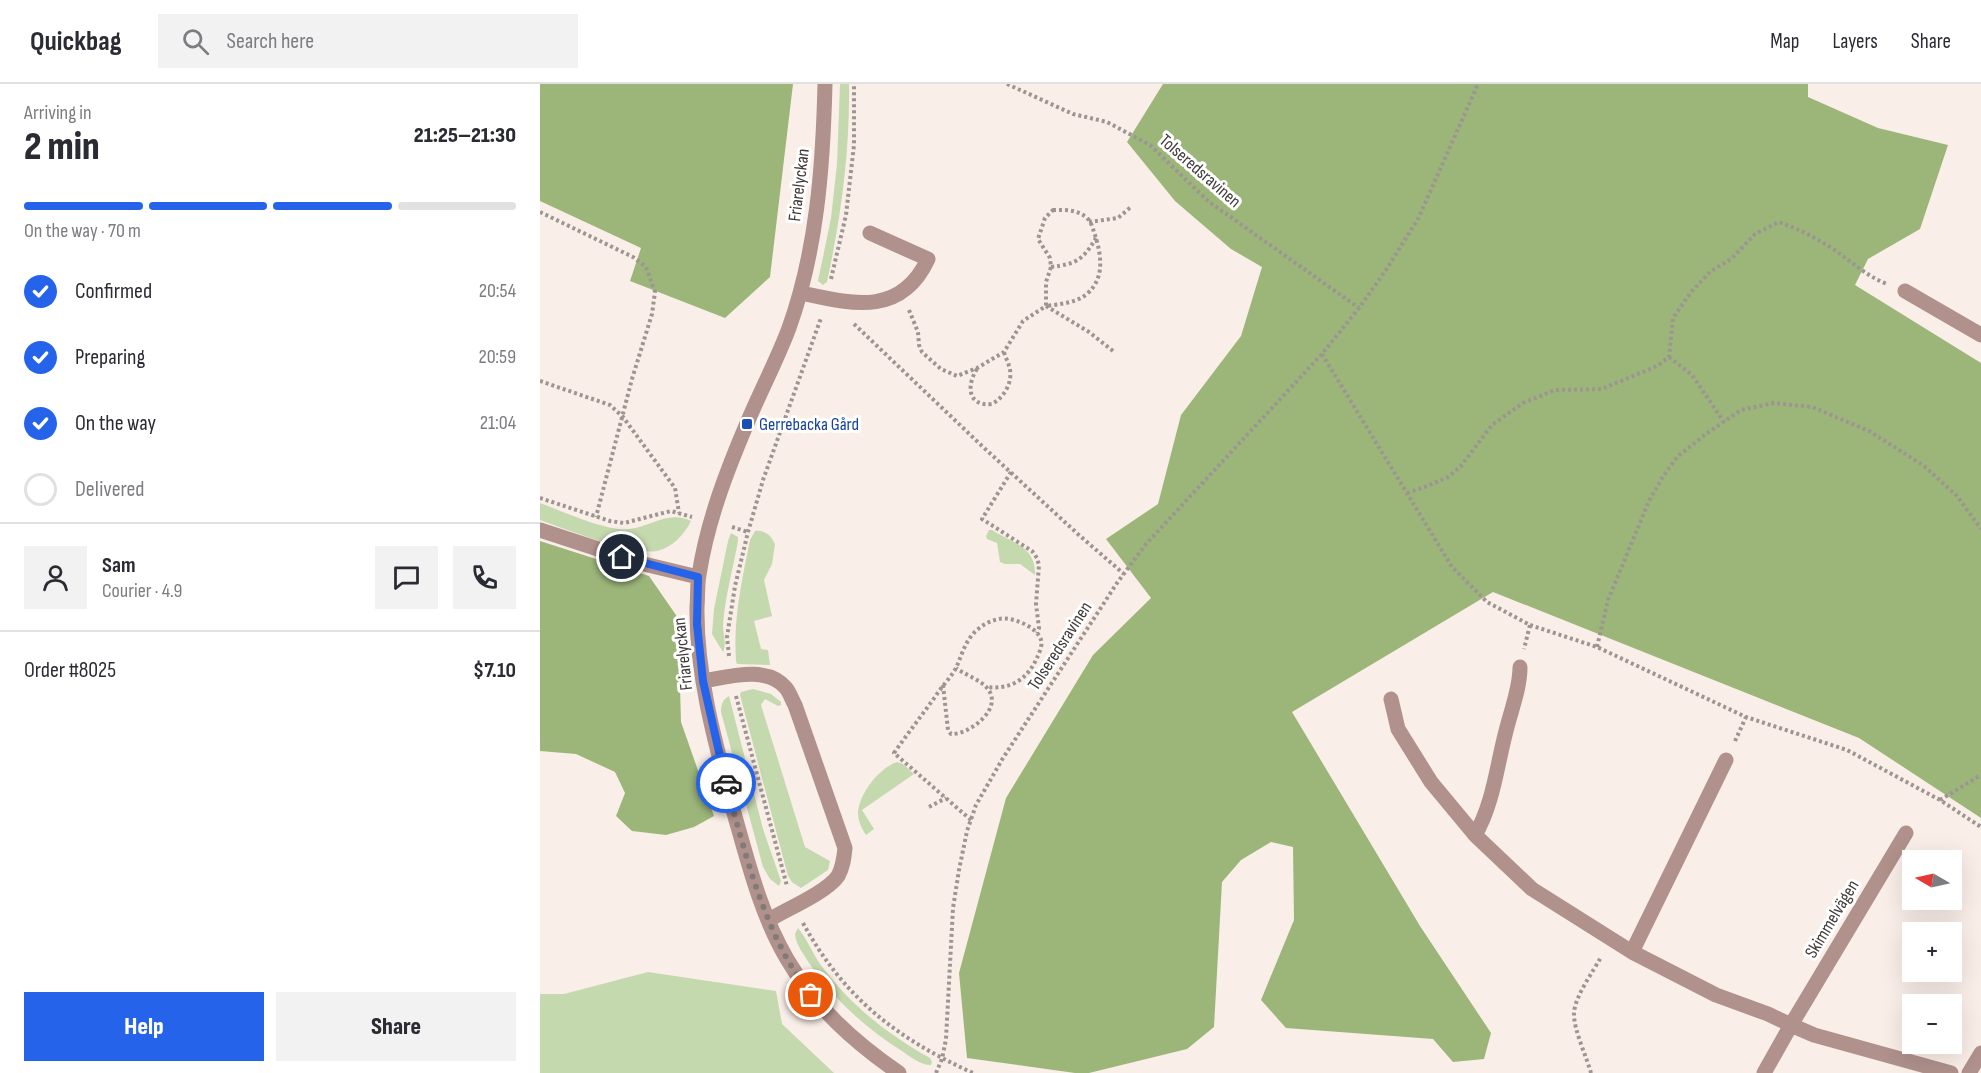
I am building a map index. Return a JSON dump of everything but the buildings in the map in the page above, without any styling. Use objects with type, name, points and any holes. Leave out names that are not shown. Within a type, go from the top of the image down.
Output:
[{"type":"street","name":"Friarelyckan","points":[[825,84],[824,152],[811,244],[801,293],[788,330],[719,495],[698,577],[697,624],[703,681],[734,813],[750,869],[786,958],[811,995],[836,1024],[876,1058],[899,1073]]},
{"type":"street","points":[[801,293],[861,303],[882,302],[901,293],[923,269],[928,258],[870,233]]},
{"type":"street","points":[[1905,291],[1981,335]]},
{"type":"street","points":[[540,530],[644,564],[698,577]]},
{"type":"street","points":[[1475,835],[1484,819],[1520,681],[1520,667]]},
{"type":"street","points":[[703,681],[731,676],[764,675],[776,680],[786,688],[795,705],[845,848],[843,865],[836,878],[819,892],[769,920]]},
{"type":"street","points":[[1391,699],[1398,729],[1431,782],[1475,835],[1532,889],[1611,940],[1716,995],[1768,1014],[1814,1035],[1951,1073]]},
{"type":"street","points":[[1632,951],[1726,760]]},
{"type":"street","name":"Skimmelvägen","points":[[1764,1073],[1906,833]]},
{"type":"street","points":[[1970,1073],[1981,1053]]},
{"type":"path","points":[[854,84],[854,145],[834,300],[817,332],[763,480],[748,532],[735,586],[727,637],[731,676],[793,906],[828,965],[851,992],[883,1021],[942,1059],[973,1073]]},
{"type":"path","name":"Tolseredsravinen","points":[[1007,84],[1073,114],[1107,122],[1150,145],[1208,201],[1359,308]]},
{"type":"path","name":"Tolseredsravinen","points":[[936,1073],[942,1059],[946,1039],[953,908],[959,870],[976,805],[1003,758],[1146,544],[1322,354],[1359,308],[1418,219],[1478,84]]},
{"type":"path","points":[[1089,222],[1118,218],[1132,206]]},
{"type":"path","points":[[901,293],[918,332],[919,345],[926,357],[954,376],[966,374],[1004,352],[1023,321],[1046,306],[1075,300],[1089,292],[1098,277],[1101,256],[1088,219],[1072,210],[1053,210],[1045,218],[1038,239],[1050,258],[1051,267],[1046,282],[1046,306]]},
{"type":"path","points":[[540,212],[633,257],[646,267],[656,292],[652,314],[596,517]]},
{"type":"path","points":[[1407,493],[1425,488],[1448,477],[1461,466],[1492,425],[1523,403],[1555,390],[1602,389],[1657,366],[1669,357],[1673,318],[1691,292],[1711,271],[1731,259],[1755,234],[1779,222],[1804,231],[1834,249],[1872,278],[1905,291]]},
{"type":"path","points":[[1051,267],[1075,262],[1084,256],[1096,238]]},
{"type":"path","points":[[834,300],[840,312],[1080,536],[1124,574]]},
{"type":"path","points":[[1046,306],[1089,332],[1113,351]]},
{"type":"path","points":[[977,368],[970,381],[970,391],[973,398],[984,405],[992,404],[1001,397],[1009,385],[1010,369],[1004,352]]},
{"type":"path","points":[[1322,354],[1452,567],[1487,602],[1530,625],[1597,647],[1746,717],[1847,750],[1940,800],[1981,827]]},
{"type":"path","points":[[1669,357],[1692,375],[1724,422]]},
{"type":"path","points":[[540,381],[610,405],[623,417],[675,488],[679,513]]},
{"type":"path","points":[[1597,647],[1608,600],[1649,501],[1662,478],[1677,457],[1741,410],[1774,403],[1812,407],[1869,431],[1924,465],[1957,496],[1981,530]]},
{"type":"path","points":[[1011,472],[982,519],[1032,551],[1037,558],[1039,565],[1036,604],[1039,628],[1037,633]]},
{"type":"path","points":[[540,498],[610,521],[624,523],[671,511],[748,532]]},
{"type":"path","points":[[956,668],[987,687],[1010,686],[1026,676],[1040,651],[1041,641],[1037,633],[1023,623],[1007,618],[988,621],[970,637],[956,668],[894,753],[971,819]]},
{"type":"path","points":[[1520,667],[1530,625]]},
{"type":"path","points":[[943,685],[948,730],[951,734],[958,734],[978,723],[991,706],[987,687]]},
{"type":"path","points":[[1726,760],[1746,717]]},
{"type":"path","points":[[1940,800],[1981,774]]},
{"type":"path","points":[[929,807],[946,798]]},
{"type":"path","points":[[1591,1073],[1574,1012],[1577,1000],[1611,940]]},
{"type":"green space","points":[[540,84],[793,84],[770,277],[725,318],[630,281],[641,248],[540,201]]},
{"type":"green space","points":[[840,84],[849,84],[846,159],[832,258],[827,282],[823,285],[818,281],[831,218],[837,164]]},
{"type":"green space","points":[[1163,84],[1808,84],[1808,97],[1878,128],[1948,145],[1920,229],[1868,259],[1855,285],[1981,363],[1981,818],[1859,738],[1493,592],[1292,712],[1420,926],[1491,1033],[1484,1059],[1453,1062],[1433,1039],[1286,1028],[1261,1000],[1294,920],[1293,847],[1271,842],[1241,860],[1222,882],[1214,1027],[1187,1049],[1089,1073],[967,1058],[959,973],[1006,798],[1093,655],[1151,598],[1106,539],[1158,504],[1181,415],[1241,336],[1262,267],[1231,249],[1175,201],[1127,142]]},
{"type":"green space","points":[[540,503],[584,520],[620,529],[637,528],[675,517],[691,521],[681,536],[663,549],[657,551],[632,550],[540,520]]},
{"type":"green space","points":[[989,530],[1015,542],[1027,551],[1032,558],[1035,575],[1020,564],[1000,562],[997,543],[987,539]]},
{"type":"green space","points":[[755,531],[767,534],[775,544],[772,564],[764,580],[772,616],[754,621],[761,649],[768,650],[770,665],[737,664],[736,661],[739,600],[750,540]]},
{"type":"green space","points":[[731,533],[738,537],[738,541],[724,614],[725,646],[723,652],[712,634],[714,609]]},
{"type":"green space","points":[[540,541],[649,576],[678,618],[681,722],[714,816],[694,827],[666,835],[632,831],[616,816],[625,793],[615,772],[576,754],[540,751]]},
{"type":"green space","points":[[753,689],[771,694],[781,702],[778,706],[765,699],[761,705],[805,847],[830,861],[828,870],[801,888],[788,876],[740,695],[741,692]]},
{"type":"green space","points":[[729,696],[763,829],[781,881],[779,886],[770,879],[763,867],[721,712],[722,703]]},
{"type":"green space","points":[[897,762],[903,764],[914,774],[862,810],[874,829],[866,835],[858,816],[862,798],[877,776]]},
{"type":"green space","points":[[798,928],[820,964],[844,993],[884,1028],[930,1058],[931,1065],[923,1064],[888,1042],[840,1001],[800,949],[795,934]]},
{"type":"green space","points":[[648,972],[776,991],[782,1024],[834,1073],[540,1073],[540,994],[564,994]]},
{"type":"way so far","points":[[726,783],[750,869],[769,920],[786,958],[811,995]]},
{"type":"place","name":"Gerrebacka Gård","points":[[747,424]]},
{"type":"route","points":[[622,557],[698,577],[697,624],[703,681],[726,783]]}]
